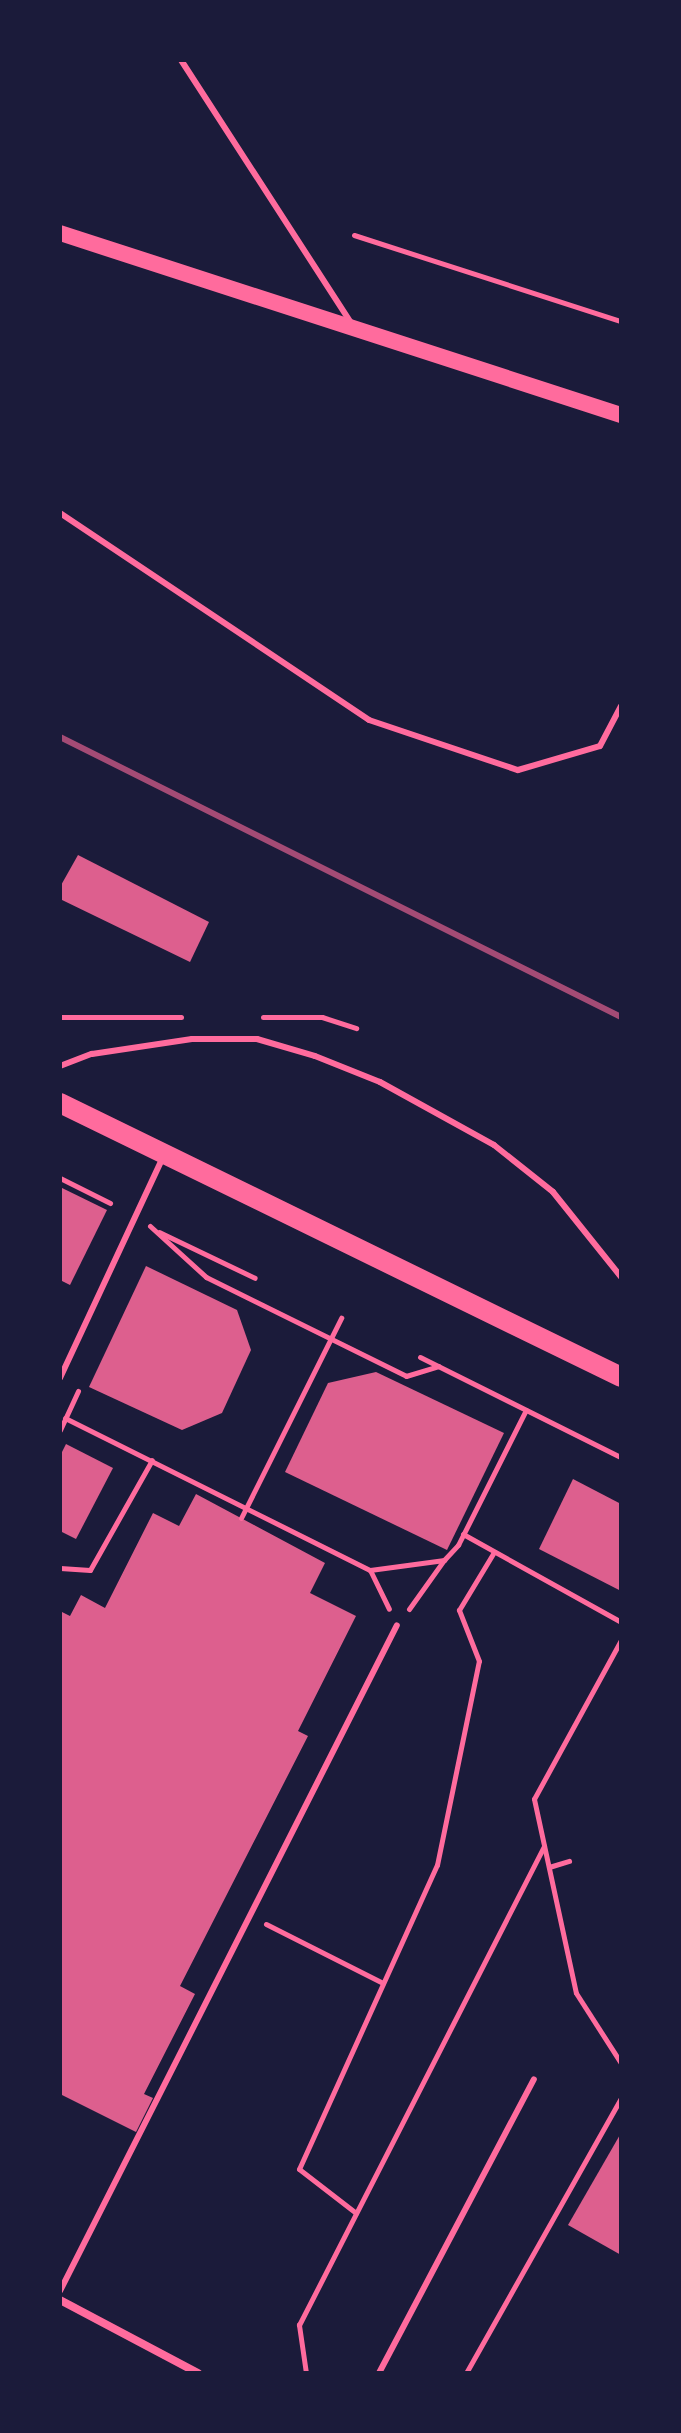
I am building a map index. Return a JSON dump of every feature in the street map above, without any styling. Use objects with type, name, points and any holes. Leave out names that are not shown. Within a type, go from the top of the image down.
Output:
[{"type":"main road","points":[[60,233],[621,415]]},
{"type":"main road","points":[[60,1103],[621,1377]]},
{"type":"street","points":[[60,2300],[198,2373]]},
{"type":"lane","points":[[181,60],[355,330]]},
{"type":"lane","points":[[60,513],[369,720],[518,770],[600,746],[621,706]]},
{"type":"lane","points":[[60,1066],[92,1054],[192,1039],[257,1039],[315,1056],[380,1082],[494,1145],[553,1192],[621,1277]]},
{"type":"lane","points":[[60,1378],[164,1155]]},
{"type":"lane","points":[[60,2291],[397,1625]]},
{"type":"lane","points":[[379,2373],[534,2079]]},
{"type":"path","points":[[354,235],[621,321]]},
{"type":"path","points":[[60,1178],[110,1203]]},
{"type":"path","points":[[255,1278],[155,1230],[206,1277],[406,1376],[438,1366]]},
{"type":"path","points":[[241,1518],[341,1318]]},
{"type":"path","points":[[420,1357],[621,1457]]},
{"type":"path","points":[[370,1570],[397,1625],[463,1534],[526,1410]]},
{"type":"path","points":[[65,1418],[248,1505],[370,1570],[444,1560]]},
{"type":"path","points":[[60,1568],[90,1570],[152,1460]]},
{"type":"path","points":[[463,1534],[621,1622]]},
{"type":"path","points":[[356,2213],[299,2169],[437,1865],[479,1661],[459,1610],[494,1552]]},
{"type":"path","points":[[621,1640],[534,1799],[576,1993],[621,2063]]},
{"type":"path","points":[[306,2373],[299,2325],[544,1846]]},
{"type":"path","points":[[549,1867],[569,1861]]},
{"type":"path","points":[[250,1916],[383,1983]]},
{"type":"path","points":[[466,2373],[621,2098]]},
{"type":"building","points":[[78,855],[209,922],[190,962],[60,899],[60,887]]},
{"type":"building","points":[[60,1187],[107,1210],[70,1285],[60,1280]]},
{"type":"building","points":[[146,1266],[237,1310],[251,1350],[222,1413],[182,1430],[89,1387]]},
{"type":"building","points":[[376,1372],[504,1433],[447,1550],[285,1472],[328,1383]]},
{"type":"building","points":[[66,1444],[113,1468],[76,1539],[60,1531],[60,1456]]},
{"type":"building","points":[[573,1479],[621,1504],[621,1591],[539,1549]]},
{"type":"building","points":[[196,1494],[325,1563],[310,1593],[356,1616],[298,1731],[308,1736],[180,1986],[195,1994],[144,2094],[153,2098],[136,2132],[60,2094],[60,1611],[70,1616],[81,1595],[105,1608],[153,1513],[179,1526]]},
{"type":"building","points":[[621,2133],[621,2255],[568,2225]]},
{"type":"railway","points":[[60,737],[621,1017]]}]
